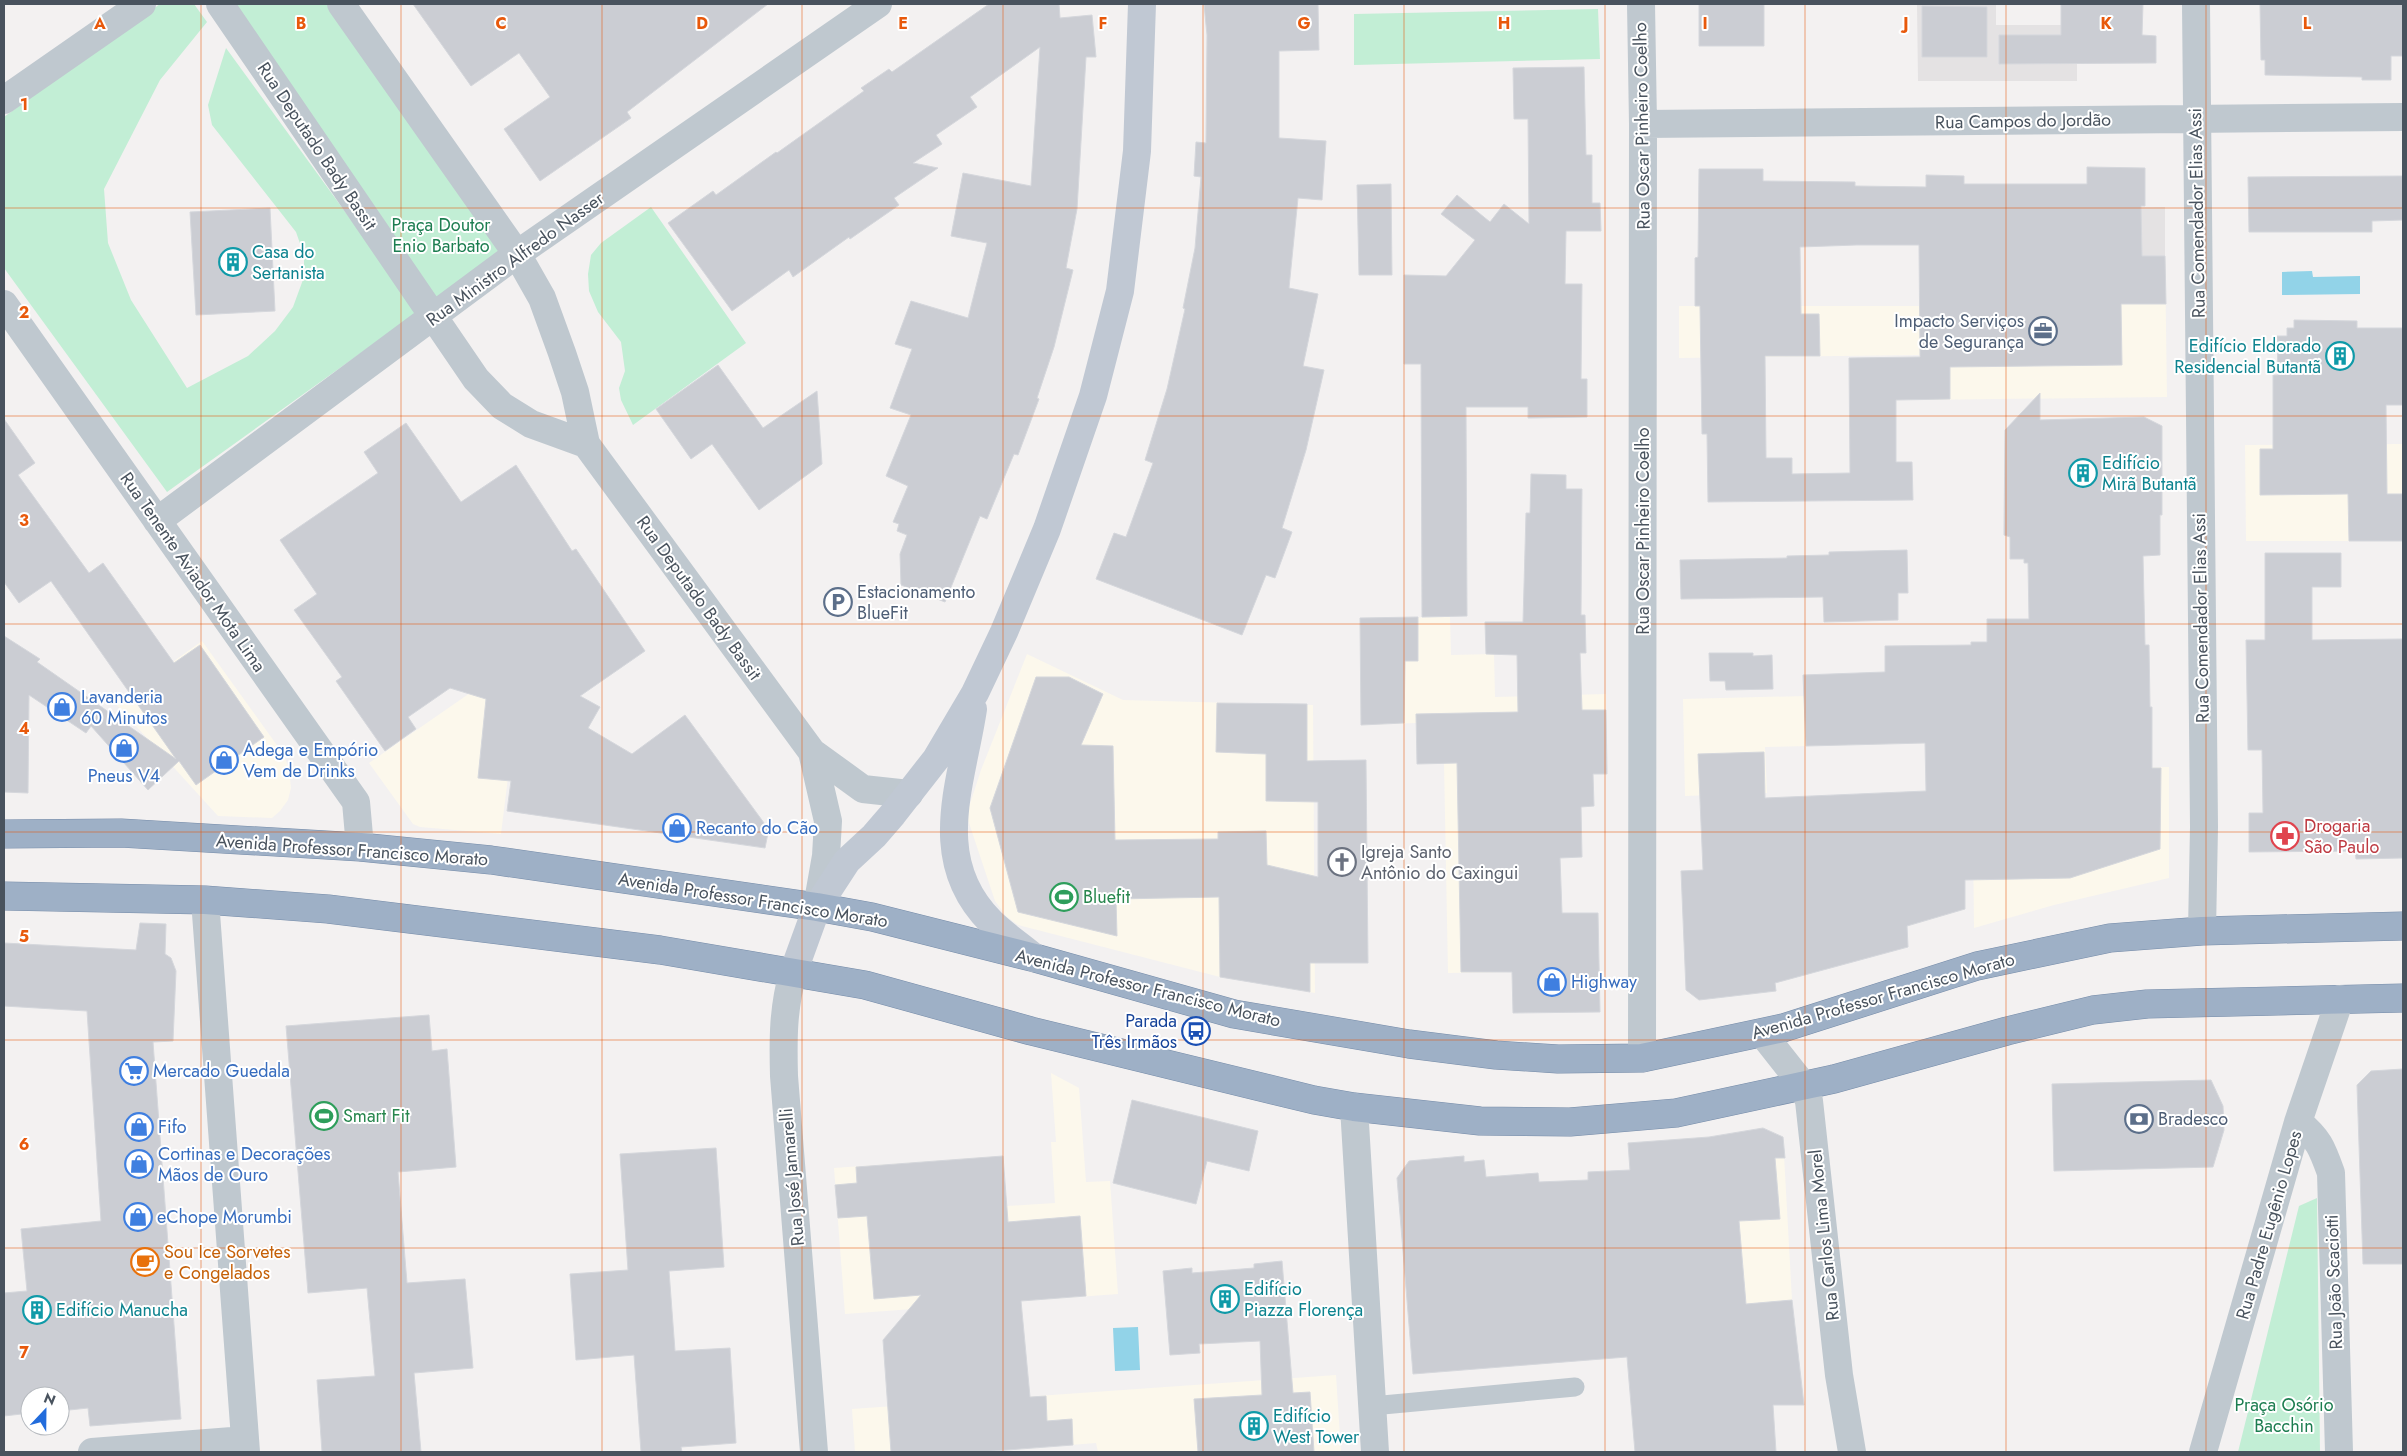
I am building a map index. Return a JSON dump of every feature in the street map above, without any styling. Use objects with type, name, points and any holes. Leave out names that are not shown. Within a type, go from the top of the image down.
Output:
[{"type":"highway","name":"Avenida Professor Francisco Morato","points":[[4,834],[121,833],[360,847],[491,860],[817,907],[872,917],[1035,958],[1234,1014],[1332,1032],[1496,1055],[1558,1059],[1642,1058],[1762,1033],[1800,1024],[1986,964],[2110,938],[2202,931],[2403,926]]},
{"type":"highway","points":[[4,896],[205,900],[348,911],[660,950],[865,986],[1175,1068],[1314,1100],[1354,1107],[1480,1121],[1570,1122],[1676,1113],[1834,1079],[2007,1031],[2094,1010],[2147,1004],[2403,998]]},
{"type":"main road","points":[[1035,958],[990,922],[968,892],[956,863],[953,827],[957,788],[970,732],[975,693],[1004,632],[1047,529],[1093,396],[1120,291],[1137,151],[1142,4]]},
{"type":"main road","name":"Rua José Jannarelli","points":[[793,973],[817,907],[847,861],[874,836],[936,760],[975,693]]},
{"type":"street","points":[[4,100],[142,4]]},
{"type":"street","name":"Rua Deputado Bady Bassit","points":[[220,4],[470,371],[502,406],[531,424],[586,444]]},
{"type":"street","name":"Rua Deputado Bady Bassit","points":[[341,4],[517,254],[542,298],[575,392],[586,444],[812,752],[863,789],[909,794]]},
{"type":"street","name":"Rua Ministro Alfredo Nasser","points":[[157,521],[435,317],[517,254],[878,4]]},
{"type":"street","name":"Rua Oscar Pinheiro Coelho","points":[[1641,4],[1643,124],[1642,1058]]},
{"type":"street","name":"Rua Comendador Elias Assi","points":[[2196,4],[2204,827],[2202,931]]},
{"type":"street","name":"Rua Campos do Jordão","points":[[1643,124],[2403,117]]},
{"type":"street","name":"Rua Tenente Aviador Mota Lima","points":[[4,304],[356,802],[360,847]]},
{"type":"street","name":"Rua Deputado Bady Bassit","points":[[812,752],[828,822],[826,856],[817,907]]},
{"type":"street","points":[[92,1452],[246,1446],[205,900]]},
{"type":"street","name":"Rua José Jannarelli","points":[[793,973],[785,1001],[782,1031],[814,1452]]},
{"type":"street","name":"Rua Padre Eugênio Lopes","points":[[2203,1452],[2298,1122],[2340,999]]},
{"type":"street","name":"Rua Carlos Lima Morel","points":[[1762,1033],[1803,1086],[1809,1101],[1840,1375],[1852,1452]]},
{"type":"street","points":[[1354,1107],[1375,1452]]},
{"type":"street","name":"Rua João Scaciotti","points":[[2298,1122],[2314,1135],[2323,1150],[2331,1173],[2339,1452]]},
{"type":"lane","points":[[1372,1406],[1575,1387]]},
{"type":"shaded area","points":[[1917,4],[1996,4],[1996,25],[2077,25],[2077,81],[1918,81]]},
{"type":"shaded area","points":[[2165,207],[2165,256],[2063,257],[2062,208]]},
{"type":"shaded area","name":"Impacto Serviços de Segurança","points":[[2165,256],[2167,397],[1920,400],[1919,355],[1679,358],[1679,306],[1919,306],[1919,282],[2077,257]]},
{"type":"shaded area","points":[[2403,444],[2403,541],[2246,541],[2245,445]]},
{"type":"shaded area","points":[[1450,617],[1451,655],[1494,654],[1495,697],[1606,694],[1606,710],[1416,714],[1416,723],[1361,725],[1360,618]]},
{"type":"shaded area","points":[[202,641],[284,755],[289,769],[291,788],[288,800],[272,818],[218,816],[115,703]]},
{"type":"shaded area","points":[[1971,642],[2048,642],[2088,768],[2169,767],[2169,878],[2054,905],[1974,928]]},
{"type":"shaded area","points":[[1027,654],[1123,700],[1313,705],[1315,993],[1220,977],[1018,925],[1006,916],[995,901],[968,820],[969,807],[981,770]]},
{"type":"shaded area","points":[[496,675],[519,689],[501,834],[420,827],[413,824],[369,763]]},
{"type":"shaded area","points":[[1924,693],[1926,743],[1765,747],[1767,793],[1685,796],[1683,699]]},
{"type":"shaded area","points":[[1508,761],[1512,972],[1448,973],[1444,763]]},
{"type":"shaded area","points":[[1051,1073],[1079,1088],[1086,1182],[1110,1181],[1118,1294],[845,1314],[834,1168],[1003,1156],[1007,1206],[1055,1203],[1051,1142],[1056,1142]]},
{"type":"shaded area","points":[[1763,1128],[1783,1137],[1792,1300],[1641,1313],[1628,1143],[1709,1137]]},
{"type":"shaded area","points":[[1336,1375],[1341,1452],[1098,1452],[1096,1443],[981,1452],[855,1452],[852,1409]]},
{"type":"green space","points":[[160,4],[194,4],[207,22],[160,80],[104,189],[108,243],[131,300],[187,388],[248,356],[275,331],[293,307],[304,277],[304,255],[296,232],[212,125],[208,105],[226,48],[418,312],[167,492],[4,268],[4,117]]},
{"type":"green space","name":"Praça Doutor Enio Barbato","points":[[220,4],[341,4],[517,254],[435,317]]},
{"type":"green space","points":[[1598,9],[1600,59],[1354,65],[1354,14]]},
{"type":"green space","points":[[651,207],[746,343],[633,425],[621,400],[619,388],[625,371],[621,342],[598,312],[589,291],[588,274],[591,255],[601,243]]},
{"type":"green space","name":"Praça Osório Bacchin","points":[[2317,1198],[2320,1452],[2238,1452],[2299,1206]]},
{"type":"water","points":[[2312,271],[2313,277],[2360,276],[2360,294],[2282,295],[2282,272]]},
{"type":"water","points":[[1138,1327],[1140,1370],[1115,1371],[1113,1328]]},
{"type":"building","points":[[413,4],[768,4],[627,112],[631,118],[540,181],[504,129],[550,97],[519,53],[471,86]]},
{"type":"building","points":[[989,4],[1059,4],[1060,18],[1092,15],[1096,57],[1086,57],[1077,209],[1066,268],[1073,270],[1054,347],[1037,398],[1039,399],[1018,455],[1014,454],[987,519],[980,516],[945,602],[901,585],[900,554],[907,535],[897,531],[899,524],[893,522],[908,486],[886,476],[911,415],[890,408],[912,349],[895,344],[911,301],[968,318],[987,243],[951,236],[963,173],[1031,186],[1040,47],[970,97],[977,107],[936,135],[942,144],[913,163],[938,168],[894,198],[899,205],[850,239],[849,237],[793,277],[789,270],[732,311],[668,223],[713,191],[716,195],[864,91],[861,88],[889,69],[892,72]]},
{"type":"building","points":[[1204,4],[1318,4],[1319,50],[1279,51],[1279,138],[1326,141],[1322,200],[1298,198],[1289,288],[1318,294],[1303,366],[1324,370],[1306,450],[1282,528],[1292,532],[1275,578],[1266,575],[1242,635],[1096,579],[1114,533],[1126,537],[1153,463],[1145,460],[1167,389],[1185,309],[1183,308],[1195,248],[1201,177],[1194,176],[1196,142],[1206,143],[1207,35]]},
{"type":"building","points":[[1699,4],[1764,4],[1764,46],[1699,46]]},
{"type":"building","points":[[2061,4],[2143,4],[2142,35],[2156,36],[2156,63],[1999,64],[1999,35],[2061,35]]},
{"type":"building","points":[[2260,4],[2403,4],[2403,56],[2391,56],[2391,80],[2362,80],[2362,77],[2265,75],[2265,60],[2261,60]]},
{"type":"building","points":[[1922,6],[1987,7],[1987,57],[1922,57]]},
{"type":"building","points":[[1584,67],[1586,155],[1592,155],[1592,203],[1600,203],[1601,231],[1566,231],[1565,284],[1582,284],[1581,379],[1587,379],[1587,417],[1528,418],[1528,407],[1466,407],[1467,616],[1422,617],[1421,364],[1404,364],[1404,275],[1446,276],[1475,240],[1441,214],[1457,195],[1490,222],[1504,204],[1529,224],[1528,119],[1514,119],[1513,68]]},
{"type":"building","points":[[2087,167],[2145,168],[2145,206],[2141,206],[2142,256],[2165,256],[2166,304],[2121,304],[2122,365],[1950,367],[1950,399],[1896,400],[1896,462],[1912,462],[1913,500],[1708,502],[1707,434],[1702,434],[1700,306],[1695,306],[1695,258],[1698,257],[1699,169],[1763,169],[1763,181],[1855,182],[1855,186],[1926,187],[1926,175],[1964,176],[1964,184],[2087,184]],"holes":[[[1919,245],[1920,357],[1849,358],[1850,473],[1792,474],[1792,458],[1766,458],[1765,356],[1820,356],[1819,314],[1801,314],[1800,247]]]},
{"type":"building","points":[[2403,176],[2403,220],[2372,221],[2372,232],[2249,232],[2248,177]]},
{"type":"building","points":[[1391,184],[1392,275],[1359,275],[1357,185]]},
{"type":"building","name":"Casa do Sertanista","points":[[270,208],[275,311],[196,315],[190,212]]},
{"type":"building","points":[[2294,320],[2357,321],[2357,328],[2403,328],[2403,405],[2386,405],[2387,494],[2403,494],[2403,541],[2349,541],[2348,494],[2260,495],[2260,449],[2273,449],[2273,375],[2278,375],[2277,336],[2287,336],[2287,328],[2294,328]]},
{"type":"building","points":[[718,365],[763,428],[817,391],[822,464],[759,510],[712,444],[691,459],[656,409]]},
{"type":"building","points":[[2040,393],[2040,420],[2144,417],[2162,426],[2160,555],[2143,556],[2145,645],[2149,645],[2150,707],[2152,707],[2152,768],[2161,768],[2160,849],[2070,878],[1965,880],[1965,909],[1907,926],[1908,947],[1775,983],[1776,991],[1699,1000],[1686,990],[1681,871],[1703,870],[1698,754],[1764,752],[1765,798],[1926,791],[1925,743],[1806,746],[1803,675],[1885,672],[1885,646],[1971,645],[1971,642],[1987,642],[1987,619],[2029,619],[2028,563],[2024,563],[2024,559],[2010,559],[2010,537],[2004,535],[2005,430]]},
{"type":"building","points":[[4,419],[35,463],[18,475],[89,573],[103,563],[174,663],[200,645],[264,737],[196,785],[179,761],[148,790],[91,726],[86,733],[29,695],[28,793],[4,792],[4,636],[40,659],[37,662],[176,759],[51,581],[19,603],[4,582]]},
{"type":"building","points":[[406,423],[461,502],[516,465],[572,551],[576,549],[645,651],[580,696],[600,707],[588,728],[632,754],[685,715],[767,827],[768,833],[765,848],[507,811],[511,781],[478,778],[486,699],[450,688],[408,717],[416,729],[385,751],[336,681],[342,677],[294,610],[317,594],[280,540],[378,473],[364,452]]},
{"type":"building","points":[[1531,474],[1566,475],[1566,489],[1582,489],[1581,615],[1585,615],[1586,653],[1580,653],[1582,710],[1606,710],[1607,774],[1593,774],[1594,806],[1581,807],[1582,857],[1560,858],[1562,913],[1598,913],[1600,1012],[1513,1013],[1512,972],[1461,972],[1457,763],[1417,764],[1416,714],[1518,712],[1517,655],[1486,654],[1485,622],[1523,622],[1526,513],[1530,513]]},
{"type":"building","points":[[1907,550],[1908,593],[1898,593],[1898,620],[1824,622],[1823,597],[1681,599],[1680,560],[1787,558],[1787,556],[1829,555],[1829,552]]},
{"type":"building","points":[[2265,553],[2341,553],[2341,587],[2312,587],[2312,640],[2403,639],[2403,858],[2356,859],[2355,851],[2249,852],[2249,813],[2263,813],[2262,750],[2248,750],[2246,640],[2265,640]]},
{"type":"building","points":[[1418,617],[1418,661],[1405,661],[1404,723],[1361,725],[1360,618]]},
{"type":"building","points":[[1709,653],[1753,653],[1753,656],[1772,655],[1773,689],[1726,690],[1725,681],[1710,681]]},
{"type":"building","points":[[1036,677],[1069,677],[1103,694],[1081,745],[1113,746],[1115,840],[1218,839],[1218,832],[1266,831],[1267,865],[1318,877],[1318,802],[1266,801],[1266,754],[1216,752],[1217,703],[1307,704],[1307,761],[1366,760],[1368,963],[1310,963],[1310,992],[1220,977],[1219,897],[1116,899],[1117,936],[1018,912],[990,808]]},
{"type":"building","points":[[140,923],[166,924],[165,954],[171,958],[176,971],[173,1041],[153,1042],[181,1419],[90,1426],[88,1408],[70,1410],[70,1386],[20,1386],[20,1414],[4,1416],[4,1293],[27,1291],[21,1229],[101,1221],[87,1011],[4,1006],[4,943],[136,950]]},
{"type":"building","points":[[429,1015],[432,1051],[447,1049],[456,1167],[398,1172],[407,1283],[465,1279],[473,1368],[414,1373],[421,1452],[322,1452],[317,1380],[375,1376],[367,1288],[308,1293],[286,1026]]},
{"type":"building","points":[[2403,1069],[2403,1264],[2363,1264],[2357,1085],[2371,1071]]},
{"type":"building","points":[[2211,1080],[2223,1106],[2224,1130],[2213,1167],[2054,1171],[2052,1084]]},
{"type":"building","points":[[1132,1100],[1258,1131],[1249,1171],[1207,1161],[1196,1204],[1113,1183]]},
{"type":"building","points":[[1763,1128],[1783,1137],[1785,1158],[1775,1158],[1780,1219],[1739,1221],[1746,1304],[1792,1300],[1804,1405],[1773,1405],[1776,1452],[1635,1452],[1627,1357],[1413,1374],[1397,1178],[1409,1161],[1464,1156],[1464,1162],[1484,1160],[1486,1177],[1538,1173],[1539,1182],[1588,1180],[1588,1172],[1630,1170],[1628,1143],[1709,1137]]},
{"type":"building","points":[[716,1148],[724,1267],[669,1271],[675,1351],[730,1348],[736,1443],[681,1447],[682,1452],[641,1452],[634,1355],[576,1360],[570,1274],[628,1270],[620,1154]]},
{"type":"building","points":[[1003,1156],[1008,1222],[1080,1216],[1086,1296],[1021,1301],[1030,1397],[1046,1396],[1047,1421],[1072,1419],[1073,1445],[981,1452],[891,1452],[883,1340],[921,1295],[874,1299],[867,1216],[838,1218],[835,1185],[857,1183],[856,1167]]},
{"type":"building","points":[[1282,1261],[1293,1393],[1310,1392],[1314,1452],[1198,1452],[1194,1399],[1262,1395],[1260,1341],[1199,1344],[1200,1353],[1170,1355],[1163,1271],[1192,1268],[1192,1273],[1254,1268],[1254,1264]]},
{"type":"place","name":"Casa do Sertanista","points":[[233,262]]},
{"type":"place","name":"Impacto Serviços de Segurança","points":[[2043,331]]},
{"type":"place","name":"Edifício Eldorado Residencial Butantã","points":[[2340,356]]},
{"type":"place","name":"Edifício Mirã Butantã","points":[[2083,473]]},
{"type":"place","name":"Estacionamento BlueFit","points":[[838,602]]},
{"type":"place","name":"Lavanderia 60 Minutos","points":[[62,707]]},
{"type":"place","name":"Pneus V4","points":[[124,748]]},
{"type":"place","name":"Adega e Empório Vem de Drinks","points":[[224,760]]},
{"type":"place","name":"Recanto do Cão","points":[[677,828]]},
{"type":"place","name":"Drogaria São Paulo","points":[[2285,836]]},
{"type":"place","name":"Igreja Santo Antônio do Caxingui","points":[[1342,862]]},
{"type":"place","name":"Bluefit","points":[[1064,897]]},
{"type":"place","name":"Highway","points":[[1552,982]]},
{"type":"place","name":"Parada Três Irmãos","points":[[1196,1031]]},
{"type":"place","name":"Mercado Guedala","points":[[134,1071]]},
{"type":"place","name":"Smart Fit","points":[[324,1116]]},
{"type":"place","name":"Bradesco","points":[[2139,1119]]},
{"type":"place","name":"Fifo","points":[[139,1127]]},
{"type":"place","name":"Cortinas e Decorações Mãos de Ouro","points":[[139,1164]]},
{"type":"place","name":"eChope Morumbi","points":[[138,1217]]},
{"type":"place","name":"Sou Ice Sorvetes e Congelados","points":[[145,1262]]},
{"type":"place","name":"Edifício Piazza Florença","points":[[1225,1299]]},
{"type":"place","name":"Edifício Manucha","points":[[37,1310]]},
{"type":"place","name":"Edifício West Tower","points":[[1254,1426]]}]
